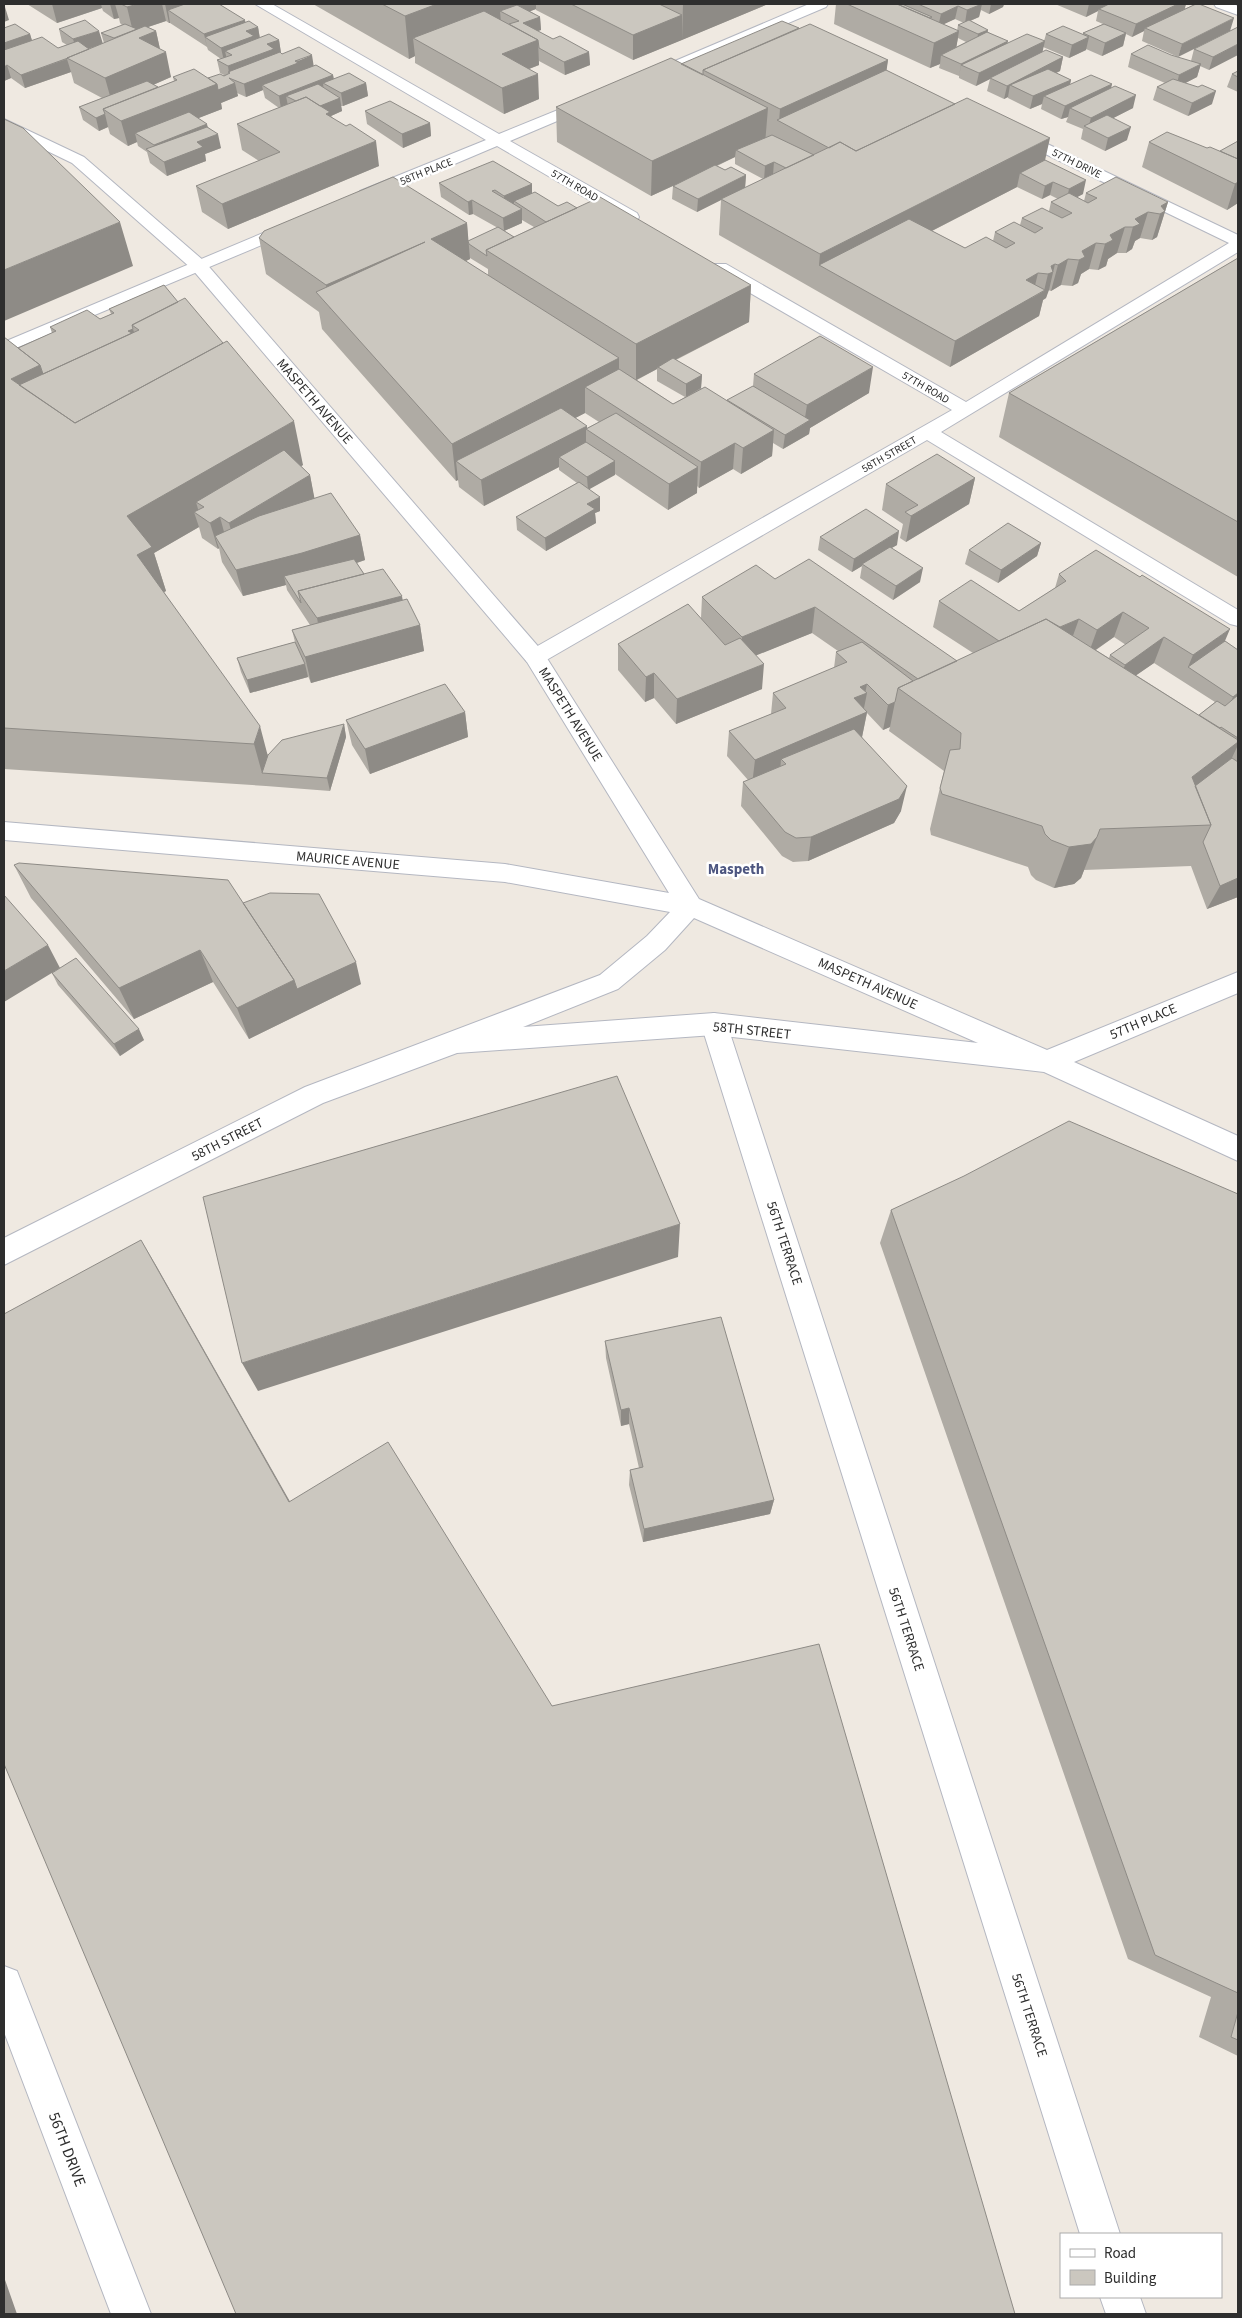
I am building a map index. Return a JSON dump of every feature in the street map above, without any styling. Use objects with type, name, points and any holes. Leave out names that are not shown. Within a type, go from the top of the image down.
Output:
[{"type":"street","name":"57TH ROAD","points":[[262,4],[641,223]]},
{"type":"street","points":[[637,82],[821,4]]},
{"type":"street","points":[[1221,4],[1238,10]]},
{"type":"street","points":[[779,22],[795,29]]},
{"type":"street","name":"58TH PLACE","points":[[351,202],[600,98]]},
{"type":"street","name":"MASPETH AVENUE","points":[[4,124],[78,160],[198,265],[535,657],[690,906],[1047,1062],[1238,1149]]},
{"type":"street","name":"57TH DRIVE","points":[[1004,128],[1238,241]]},
{"type":"street","points":[[4,348],[305,221]]},
{"type":"street","name":"58TH STREET","points":[[535,657],[966,410],[1238,245]]},
{"type":"street","name":"57TH ROAD","points":[[710,262],[966,410]]},
{"type":"street","points":[[927,432],[1238,619]]},
{"type":"street","name":"MAURICE AVENUE","points":[[4,831],[505,873],[690,906]]},
{"type":"street","name":"58TH STREET","points":[[4,1252],[314,1095],[609,982],[656,943],[690,906]]},
{"type":"street","name":"57TH PLACE","points":[[1047,1062],[1238,982]]},
{"type":"street","name":"58TH STREET","points":[[456,1042],[714,1024],[1047,1062]]},
{"type":"street","name":"56TH TERRACE","points":[[714,1024],[1100,2233]]},
{"type":"street","name":"56TH DRIVE","points":[[4,1984],[132,2314]]},
{"type":"street","points":[[1120,2298],[1126,2314]]},
{"type":"building","points":[[121,4],[138,4],[127,7]]},
{"type":"building","points":[[185,4],[219,4],[245,20],[204,34],[168,10]]},
{"type":"building","points":[[382,4],[437,4],[405,16]]},
{"type":"building","points":[[571,4],[659,4],[682,15],[633,35]]},
{"type":"building","points":[[847,4],[897,4],[959,31],[934,43]]},
{"type":"building","points":[[897,4],[902,4],[932,17],[930,18]]},
{"type":"building","points":[[918,4],[982,4],[967,10],[958,6],[941,14]]},
{"type":"building","points":[[1109,4],[1178,4],[1136,24],[1099,9]]},
{"type":"building","points":[[1196,4],[1234,18],[1182,44],[1145,28]]},
{"type":"building","points":[[517,5],[540,17],[523,23],[553,39],[560,36],[589,52],[564,62],[539,48],[538,40],[509,24],[519,21],[500,11]]},
{"type":"building","points":[[484,11],[538,40],[502,54],[538,74],[502,88],[413,38]]},
{"type":"building","points":[[85,20],[99,31],[73,39],[59,29]]},
{"type":"building","points":[[969,20],[988,30],[978,34],[958,25]]},
{"type":"building","points":[[249,21],[258,27],[246,31],[254,36],[221,48],[205,37]]},
{"type":"building","points":[[782,21],[799,28],[703,70],[703,75],[681,64]]},
{"type":"building","points":[[15,24],[30,34],[4,43],[4,28]]},
{"type":"building","points":[[125,24],[137,29],[114,38],[101,33]]},
{"type":"building","points":[[810,24],[888,60],[780,109],[703,70]]},
{"type":"building","points":[[1104,24],[1126,33],[1105,43],[1083,33]]},
{"type":"building","points":[[145,26],[156,31],[139,38],[166,52],[105,78],[67,58]]},
{"type":"building","points":[[1063,26],[1089,37],[1072,45],[1046,34]]},
{"type":"building","points":[[1238,27],[1238,44],[1213,57],[1194,49]]},
{"type":"building","points":[[987,32],[1008,41],[961,64],[941,55]]},
{"type":"building","points":[[269,34],[279,40],[267,44],[274,49],[228,66],[217,60],[232,55],[225,51]]},
{"type":"building","points":[[1027,34],[1045,41],[979,73],[961,65]]},
{"type":"building","points":[[42,37],[58,48],[78,41],[89,49],[21,75],[7,65],[4,67],[4,50]]},
{"type":"building","points":[[1148,45],[1171,55],[1201,64],[1179,75],[1131,54]]},
{"type":"building","points":[[299,47],[312,55],[295,61],[298,63],[244,84],[229,78],[235,83],[218,90],[217,84],[208,78],[220,74],[224,76],[230,73],[228,72],[280,52],[282,54]]},
{"type":"building","points":[[1046,50],[1063,57],[1007,86],[990,78]]},
{"type":"building","points":[[671,58],[768,108],[652,161],[556,107]]},
{"type":"building","points":[[316,65],[333,75],[279,96],[262,85]]},
{"type":"building","points":[[194,69],[217,84],[121,121],[103,109],[177,80],[173,77]]},
{"type":"building","points":[[1048,69],[1071,80],[1033,96],[1010,85]]},
{"type":"building","points":[[886,70],[955,104],[856,151],[840,142],[829,148],[777,120]]},
{"type":"building","points":[[1238,71],[1238,77],[1232,74]]},
{"type":"building","points":[[349,73],[366,83],[341,93],[323,83]]},
{"type":"building","points":[[1091,75],[1112,84],[1065,106],[1044,96]]},
{"type":"building","points":[[1173,79],[1198,87],[1202,85],[1216,91],[1192,103],[1157,87]]},
{"type":"building","points":[[147,81],[158,87],[103,109],[105,114],[96,118],[79,107]]},
{"type":"building","points":[[318,84],[340,98],[320,106],[306,97],[296,101],[286,96]]},
{"type":"building","points":[[1115,86],[1136,95],[1091,118],[1070,108]]},
{"type":"building","points":[[306,97],[330,112],[326,114],[346,126],[350,124],[376,141],[222,204],[196,186],[280,152],[237,124]]},
{"type":"building","points":[[967,98],[1050,138],[820,254],[721,199],[840,142],[856,151]]},
{"type":"building","points":[[390,101],[430,123],[402,134],[365,111]]},
{"type":"building","points":[[189,112],[207,124],[154,145],[135,133]]},
{"type":"building","points":[[1107,115],[1131,127],[1108,138],[1084,126]]},
{"type":"building","points":[[4,119],[23,128],[120,222],[4,270]]},
{"type":"building","points":[[207,127],[218,134],[197,142],[203,147],[164,162],[146,149]]},
{"type":"building","points":[[1167,132],[1238,159],[1238,182],[1235,184],[1149,142]]},
{"type":"building","points":[[772,135],[814,155],[786,168],[774,162],[765,166],[736,150]]},
{"type":"building","points":[[1238,141],[1238,159],[1220,151]]},
{"type":"building","points":[[1045,160],[1086,180],[1069,189],[1053,182],[1045,186],[1020,173]]},
{"type":"building","points":[[493,161],[532,184],[504,196],[495,190],[492,191],[522,209],[503,218],[472,200],[468,202],[439,183]]},
{"type":"building","points":[[715,165],[725,170],[731,167],[746,175],[698,199],[673,186]]},
{"type":"building","points":[[393,177],[467,223],[431,239],[619,358],[452,444],[316,292],[425,242],[326,285],[259,238],[264,231]]},
{"type":"building","points":[[1116,177],[1168,202],[1161,206],[1165,211],[1160,214],[1148,212],[1135,219],[1140,224],[1133,227],[1125,227],[1110,235],[1113,240],[1105,244],[1096,243],[1082,251],[1085,257],[1079,260],[1068,259],[1058,265],[1055,264],[1051,266],[1053,272],[1048,274],[1038,273],[1026,280],[1045,290],[955,341],[819,265],[909,219],[965,248],[986,237],[1006,248],[1015,243],[995,232],[1014,222],[1035,233],[1043,228],[1022,218],[1042,208],[1062,218],[1072,213],[1051,202],[1069,193],[1088,203],[1097,198],[1086,193]]},
{"type":"building","points":[[535,192],[558,206],[567,202],[577,208],[546,222],[514,201]]},
{"type":"building","points":[[600,197],[751,285],[636,344],[486,250]]},
{"type":"building","points":[[498,227],[514,237],[486,250],[487,256],[469,244],[468,241]]},
{"type":"building","points":[[1238,258],[1238,522],[1009,393]]},
{"type":"building","points":[[164,285],[178,302],[132,325],[133,329],[128,331],[132,333],[43,374],[40,365],[18,348],[56,331],[50,327],[87,310],[100,319],[114,313],[109,309]]},
{"type":"building","points":[[185,298],[223,343],[75,423],[19,385],[139,330],[132,325]]},
{"type":"building","points":[[820,336],[873,367],[807,405],[754,374]]},
{"type":"building","points":[[4,337],[40,365],[11,379],[75,423],[227,341],[294,421],[127,516],[152,547],[137,555],[260,726],[254,744],[4,728]]},
{"type":"building","points":[[673,358],[702,375],[686,384],[658,367]]},
{"type":"building","points":[[619,369],[673,404],[705,387],[774,430],[743,448],[735,443],[701,462],[585,387]]},
{"type":"building","points":[[753,386],[810,420],[785,435],[727,400]]},
{"type":"building","points":[[561,408],[587,426],[481,480],[456,461]]},
{"type":"building","points":[[616,413],[698,467],[669,484],[586,429]]},
{"type":"building","points":[[586,442],[615,461],[587,477],[559,457]]},
{"type":"building","points":[[284,450],[310,475],[229,523],[220,517],[210,523],[194,512],[204,507],[196,502]]},
{"type":"building","points":[[937,454],[975,478],[911,516],[905,512],[918,505],[886,484]]},
{"type":"building","points":[[579,482],[600,497],[587,504],[595,509],[545,538],[516,517]]},
{"type":"building","points":[[331,493],[360,535],[302,553],[236,570],[215,536],[259,516]]},
{"type":"building","points":[[866,509],[899,531],[854,559],[820,537]]},
{"type":"building","points":[[1008,523],[1041,543],[1001,570],[969,550]]},
{"type":"building","points":[[890,547],[923,568],[896,586],[862,564]]},
{"type":"building","points":[[1096,550],[1140,577],[1142,575],[1230,629],[1193,655],[1164,637],[1125,665],[1110,655],[1149,628],[1123,612],[1097,630],[1079,619],[1060,627],[1046,619],[999,641],[939,601],[971,580],[1019,611],[1066,581],[1059,574]]},
{"type":"building","points":[[354,559],[364,574],[298,591],[301,603],[284,576]]},
{"type":"building","points":[[809,559],[957,661],[918,679],[815,607],[742,637],[702,597],[756,565],[775,579]]},
{"type":"building","points":[[383,569],[402,596],[317,618],[298,591]]},
{"type":"building","points":[[407,599],[420,625],[305,657],[292,630]]},
{"type":"building","points":[[688,604],[725,645],[740,638],[764,664],[677,699],[654,673],[646,677],[618,644]]},
{"type":"building","points":[[1046,619],[1238,740],[1238,742],[1192,777],[1211,825],[1100,829],[1097,837],[1091,844],[1069,847],[1051,840],[1045,834],[1042,826],[942,794],[940,788],[950,750],[960,749],[961,733],[898,688]]},
{"type":"building","points":[[1225,641],[1238,650],[1238,693],[1233,697],[1188,667]]},
{"type":"building","points":[[295,642],[305,664],[247,680],[237,658]]},
{"type":"building","points":[[862,642],[913,681],[898,688],[895,702],[888,705],[867,684],[860,687],[867,693],[854,698],[867,712],[755,760],[729,731],[786,708],[773,693],[847,662],[836,652]]},
{"type":"building","points":[[445,684],[465,712],[365,749],[346,720]]},
{"type":"building","points":[[1238,695],[1238,738],[1199,715],[1217,701],[1225,706]]},
{"type":"building","points":[[344,724],[327,778],[262,773],[268,755],[282,740]]},
{"type":"building","points":[[854,729],[907,786],[899,799],[811,837],[796,838],[785,832],[743,782],[786,764],[781,759]]},
{"type":"building","points":[[1232,758],[1238,762],[1238,878],[1220,886],[1203,842],[1211,825],[1195,786]]},
{"type":"building","points":[[19,863],[228,880],[294,980],[237,1008],[200,950],[119,988],[14,865]]},
{"type":"building","points":[[270,893],[319,894],[356,962],[297,989],[294,980],[243,903]]},
{"type":"building","points":[[4,895],[48,945],[4,971]]},
{"type":"building","points":[[76,958],[139,1029],[114,1044],[52,973]]},
{"type":"building","points":[[617,1076],[680,1224],[242,1363],[203,1197]]},
{"type":"building","points":[[1069,1121],[1238,1194],[1238,1993],[1155,1955],[891,1210],[964,1176]]},
{"type":"building","points":[[141,1240],[289,1502],[388,1442],[552,1706],[819,1644],[1015,2314],[236,2314],[4,1764],[4,1314]]},
{"type":"building","points":[[721,1317],[774,1500],[644,1529],[630,1470],[643,1467],[629,1408],[621,1410],[605,1341]]},
{"type":"building","points":[[1238,2012],[1238,2040],[1231,2037]]},
{"type":"district","name":"Maspeth","points":[[736,869]]}]
